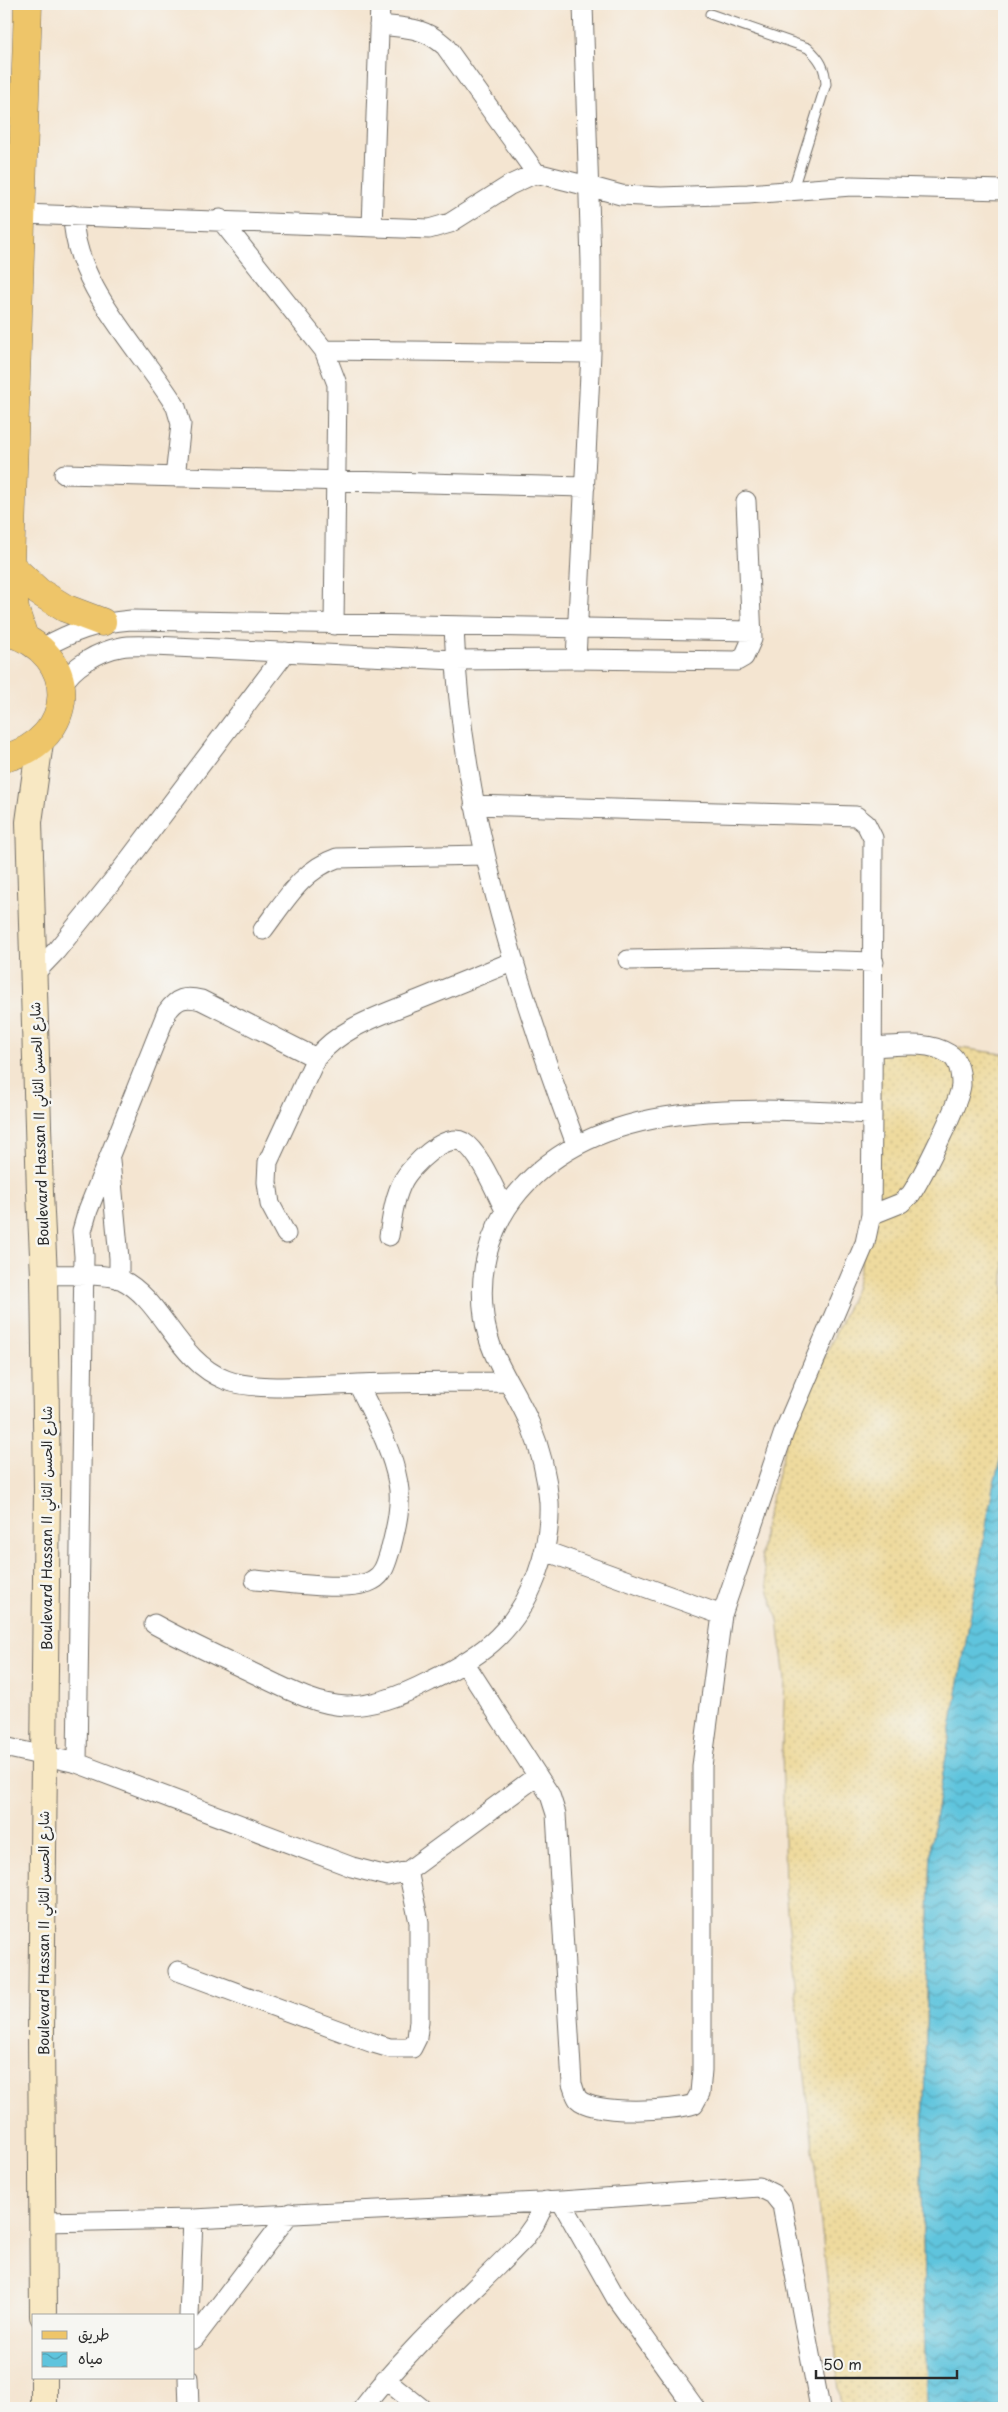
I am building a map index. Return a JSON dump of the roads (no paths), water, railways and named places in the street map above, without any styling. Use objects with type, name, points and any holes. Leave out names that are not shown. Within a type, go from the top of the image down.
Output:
[{"type":"main road","points":[[4,758],[23,753],[40,742],[53,726],[60,707],[61,687],[55,666],[23,639],[16,610],[10,565],[23,214],[28,4]]},
{"type":"main road","points":[[10,565],[39,592],[65,608],[102,622]]},
{"type":"main road","name":"Boulevard Hassan II شارع الحسن الثاني","points":[[40,742],[29,822],[44,1275],[48,1548],[42,2021],[43,2314]]},
{"type":"main road","points":[[44,2380],[44,2408]]},
{"type":"street","points":[[372,226],[380,4]]},
{"type":"street","points":[[576,659],[580,626],[591,353],[591,262],[584,4]]},
{"type":"street","points":[[380,25],[432,34],[445,46],[536,173]]},
{"type":"street","points":[[23,214],[220,219],[428,229],[450,223],[510,185],[536,173],[621,195],[748,194],[793,189],[851,186],[1004,190]]},
{"type":"street","points":[[73,215],[73,236],[95,290],[176,407],[181,424],[175,477]]},
{"type":"street","points":[[220,219],[324,350],[338,384],[334,625]]},
{"type":"street","points":[[324,350],[591,353]]},
{"type":"street","points":[[64,474],[585,488]]},
{"type":"street","points":[[61,687],[66,678],[83,663],[99,654],[122,646],[455,660],[737,661],[744,657],[752,640],[746,501]]},
{"type":"street","points":[[23,639],[78,630],[102,622],[131,620],[454,627],[580,626],[752,631]]},
{"type":"street","points":[[454,627],[455,660],[474,805],[484,855],[543,1054],[576,1144]]},
{"type":"street","points":[[34,974],[56,951],[115,878],[286,652]]},
{"type":"street","points":[[464,1662],[550,1795],[556,1814],[574,2092],[584,2102],[607,2109],[673,2109],[694,2104],[700,2094],[702,2070],[702,1766],[722,1616],[784,1432],[854,1273],[865,1243],[871,1215],[874,1047],[873,838],[866,824],[856,816],[474,805]]},
{"type":"street","points":[[263,930],[306,875],[321,864],[337,858],[484,855]]},
{"type":"street","points":[[628,960],[741,958],[874,962]]},
{"type":"street","points":[[286,1234],[270,1204],[267,1182],[268,1162],[316,1058],[325,1046],[342,1033],[514,961]]},
{"type":"street","points":[[77,1763],[84,1275],[82,1231],[88,1210],[167,1012],[181,998],[190,997],[201,1000],[316,1058]]},
{"type":"street","points":[[871,1215],[901,1203],[911,1194],[955,1104],[961,1087],[959,1068],[951,1055],[937,1048],[920,1045],[874,1047]]},
{"type":"street","points":[[154,1624],[302,1695],[324,1702],[347,1706],[369,1703],[411,1691],[464,1662],[495,1640],[516,1617],[534,1583],[545,1551],[549,1503],[543,1463],[529,1422],[492,1353],[484,1318],[482,1292],[484,1262],[492,1234],[505,1210],[523,1186],[549,1162],[576,1144],[638,1123],[723,1110],[872,1114]]},
{"type":"street","points":[[389,1236],[394,1207],[404,1181],[417,1164],[449,1140],[458,1140],[465,1143],[476,1156],[505,1210]]},
{"type":"street","points":[[110,1155],[119,1258],[119,1279]]},
{"type":"street","points":[[44,1275],[84,1275],[119,1279],[146,1298],[180,1345],[199,1364],[226,1380],[248,1385],[288,1386],[506,1382]]},
{"type":"street","points":[[255,1580],[308,1584],[364,1584],[380,1575],[385,1567],[394,1536],[399,1485],[394,1466],[358,1384]]},
{"type":"street","points":[[545,1551],[722,1616]]},
{"type":"street","points":[[4,1748],[77,1763],[352,1867],[387,1876],[408,1871],[537,1776]]},
{"type":"street","points":[[178,1971],[373,2043],[390,2048],[412,2048],[417,2038],[419,2021],[419,1922],[408,1871]]},
{"type":"street","points":[[43,2222],[105,2219],[193,2219],[554,2201],[758,2187],[773,2194],[782,2204],[820,2408]]},
{"type":"street","points":[[363,2408],[385,2379],[524,2239],[554,2201]]},
{"type":"street","points":[[554,2201],[616,2298],[695,2408]]},
{"type":"street","points":[[195,2338],[290,2213]]},
{"type":"street","points":[[189,2314],[193,2219]]},
{"type":"street","points":[[385,2379],[421,2408]]},
{"type":"street","points":[[188,2380],[189,2408]]},
{"type":"lane","points":[[710,14],[808,48],[818,58],[825,70],[826,84],[793,189]]},
{"type":"water","points":[[1004,1448],[1004,2408],[926,2408],[922,2179],[931,1843],[993,1486]]}]
